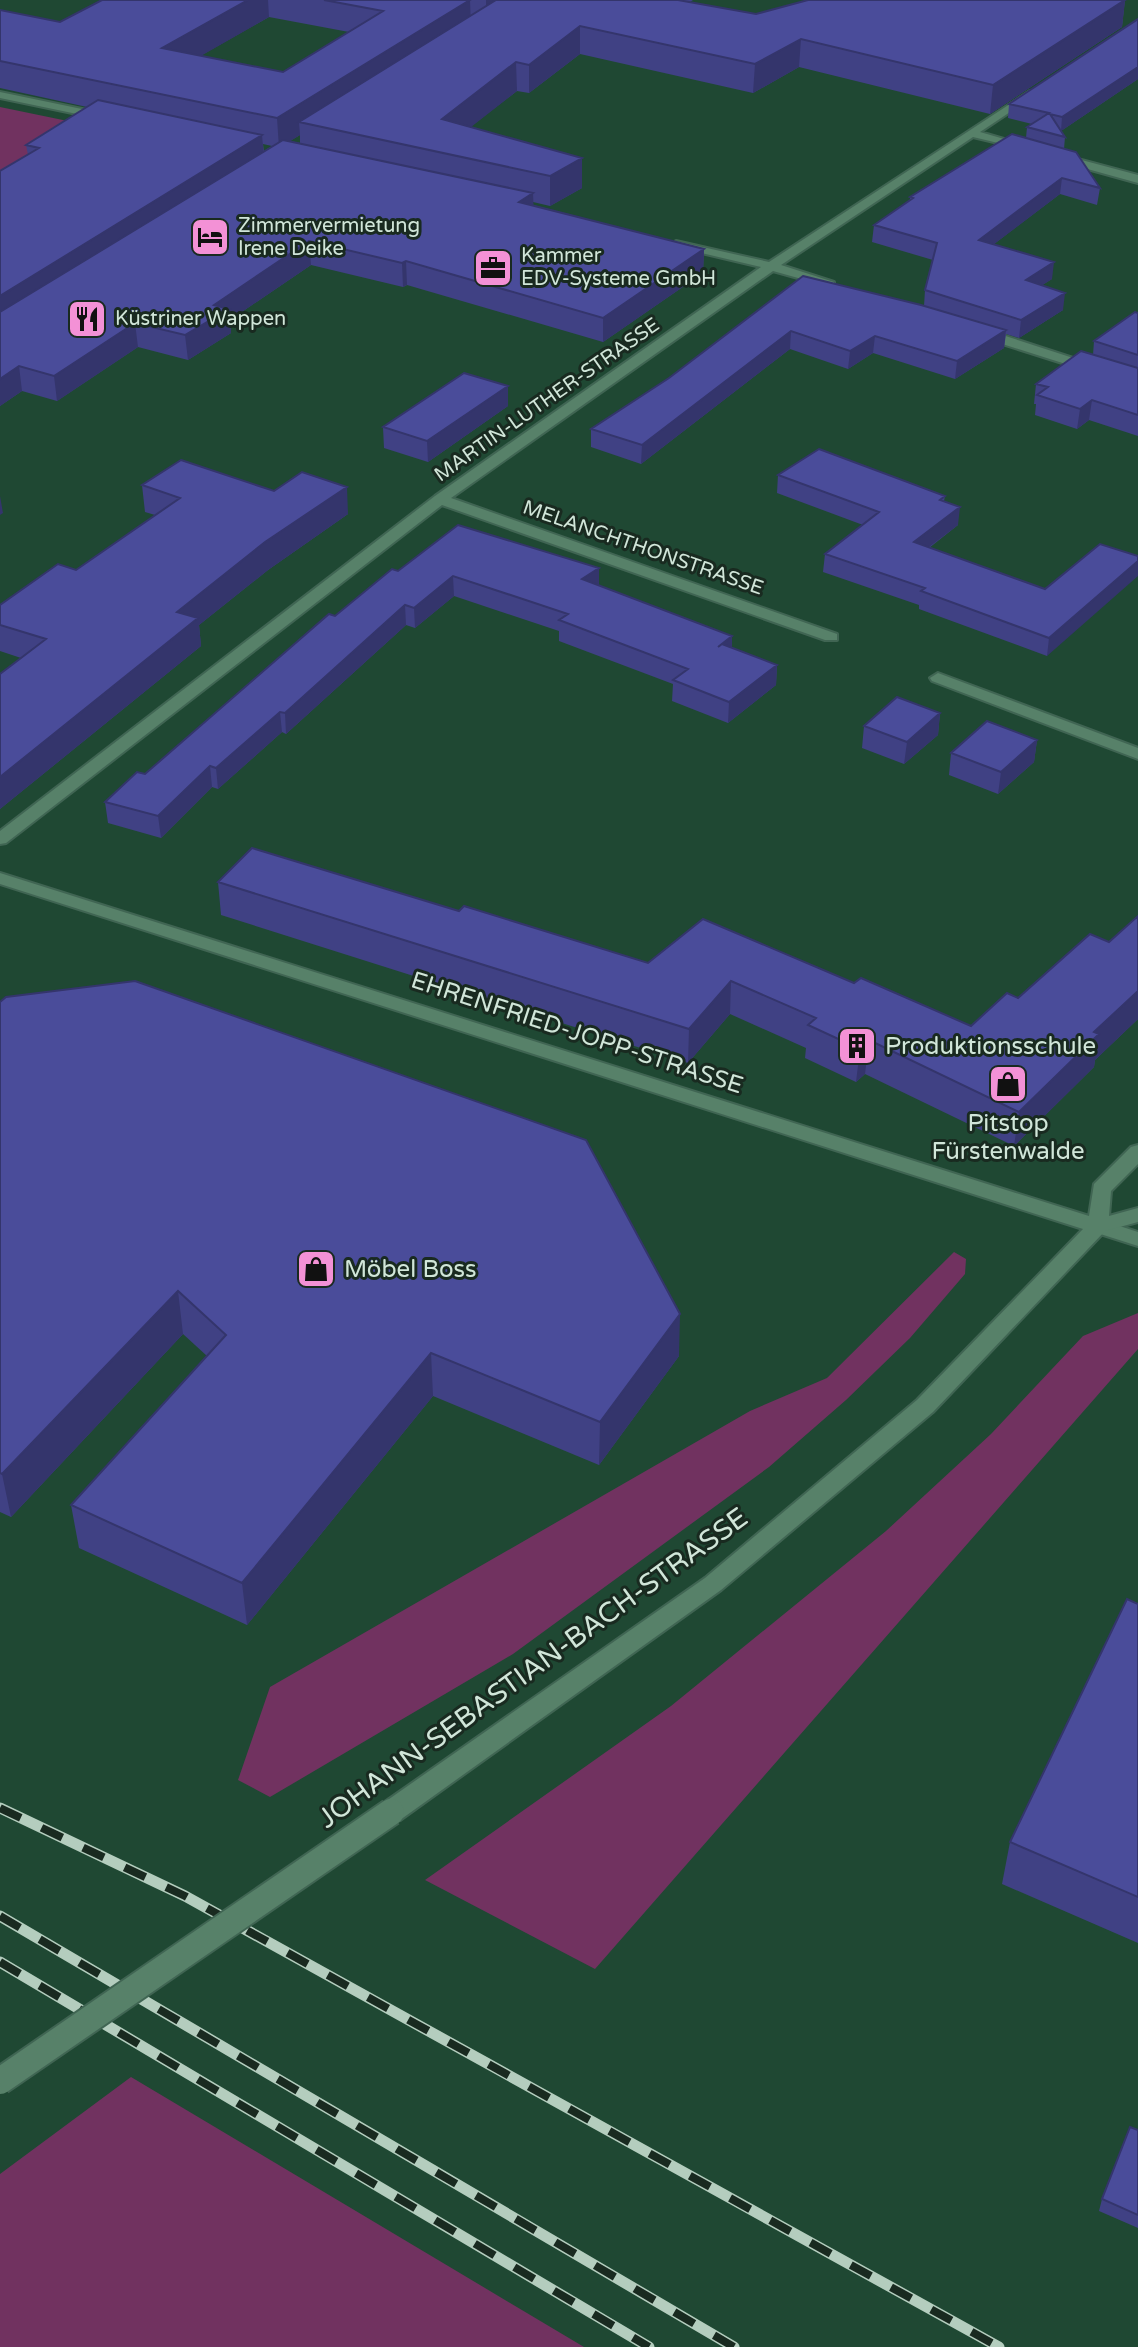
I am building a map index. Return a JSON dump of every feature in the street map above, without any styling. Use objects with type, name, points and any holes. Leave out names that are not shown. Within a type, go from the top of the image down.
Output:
[{"type":"street","name":"MARTIN-LUTHER-STRASSE","points":[[0,839],[440,499],[771,266],[1046,84]]},
{"type":"street","points":[[0,95],[113,118]]},
{"type":"street","points":[[970,133],[1138,179]]},
{"type":"street","points":[[669,242],[771,266],[845,290]]},
{"type":"street","points":[[963,327],[1138,383]]},
{"type":"street","name":"MELANCHTHONSTRASSE","points":[[440,499],[831,637]]},
{"type":"street","points":[[938,678],[1138,754]]},
{"type":"street","name":"EHRENFRIED-JOPP-STRASSE","points":[[0,878],[1138,1239]]},
{"type":"street","points":[[1138,1152],[1101,1189],[1098,1226],[1138,1215]]},
{"type":"street","name":"JOHANN-SEBASTIAN-BACH-STRASSE","points":[[0,2081],[391,1812],[713,1584],[925,1406],[1098,1226]]},
{"type":"shaded area","points":[[0,107],[92,126],[0,180]]},
{"type":"shaded area","points":[[954,1252],[966,1259],[965,1274],[910,1338],[846,1400],[769,1467],[513,1654],[270,1797],[238,1780],[270,1687],[750,1411],[827,1378]]},
{"type":"shaded area","points":[[1138,1313],[1138,1349],[595,1969],[425,1880],[671,1706],[886,1531],[991,1434],[1083,1336]]},
{"type":"shaded area","points":[[131,2077],[584,2347],[0,2347],[0,2174]]},
{"type":"building","points":[[102,0],[248,0],[162,48],[283,72],[383,11],[324,0],[470,0],[277,118],[0,61],[0,10],[60,22]]},
{"type":"building","points":[[496,0],[678,0],[756,14],[808,0],[1125,0],[993,85],[801,39],[755,64],[580,26],[529,65],[516,62],[442,119],[582,158],[550,176],[299,122]]},
{"type":"building","points":[[1138,19],[1138,67],[1062,117],[1050,114],[1065,137],[1027,127],[1049,113],[1009,104]]},
{"type":"building","points":[[98,100],[262,135],[0,296],[0,171],[39,148],[26,145]]},
{"type":"building","points":[[1012,134],[1076,152],[1100,188],[1062,178],[979,240],[1054,262],[1026,280],[1065,293],[1021,320],[925,290],[937,243],[874,225],[913,198],[910,197]]},
{"type":"building","points":[[283,140],[533,193],[519,202],[704,249],[603,318],[406,261],[402,263],[309,241],[214,305],[229,309],[185,335],[135,323],[54,376],[19,366],[0,379],[0,312]]},
{"type":"building","points":[[803,276],[1006,330],[957,361],[875,336],[850,351],[791,331],[642,445],[591,429],[669,378]]},
{"type":"building","points":[[1135,312],[1138,313],[1138,355],[1094,341]]},
{"type":"building","points":[[1081,351],[1138,368],[1138,415],[1092,400],[1080,409],[1037,395],[1048,387],[1036,384]]},
{"type":"building","points":[[464,373],[508,386],[427,441],[383,427]]},
{"type":"building","points":[[819,449],[945,496],[940,500],[960,507],[914,542],[1045,589],[1100,544],[1138,556],[1138,561],[1049,638],[921,591],[925,588],[825,554],[879,512],[778,475]]},
{"type":"building","points":[[181,460],[274,491],[302,472],[347,487],[265,542],[177,612],[198,618],[0,777],[0,674],[46,639],[0,625],[0,605],[58,564],[76,570],[180,498],[142,485]]},
{"type":"building","points":[[458,525],[599,568],[582,579],[732,636],[718,647],[722,644],[777,665],[729,702],[673,680],[688,669],[559,620],[568,614],[453,576],[414,608],[405,605],[285,713],[280,712],[216,768],[210,766],[158,816],[105,802],[137,772],[145,774],[329,614],[335,616],[392,569],[398,571]]},
{"type":"building","points":[[897,697],[940,713],[907,742],[864,726]]},
{"type":"building","points":[[987,721],[1037,740],[1001,772],[951,753]]},
{"type":"building","points":[[252,848],[459,911],[464,906],[648,963],[703,919],[854,983],[861,978],[971,1026],[1007,993],[1018,998],[1090,934],[1109,942],[1138,916],[1138,991],[1094,1032],[1099,1034],[1019,1112],[869,1040],[860,1049],[808,1025],[816,1018],[731,981],[689,1029],[218,882]]},
{"type":"building","name":"Möbel Boss","points":[[135,981],[586,1140],[680,1314],[600,1422],[431,1353],[242,1583],[71,1505],[226,1335],[178,1291],[0,1473],[0,1002],[6,997]]},
{"type":"building","points":[[1127,1599],[1138,1604],[1138,1897],[1010,1842]]},
{"type":"building","points":[[1130,2127],[1138,2130],[1138,2215],[1102,2199]]},
{"type":"railway","points":[[0,1808],[185,1896],[999,2347]]},
{"type":"railway","points":[[0,1916],[734,2347]]},
{"type":"railway","points":[[0,1962],[649,2347]]},
{"type":"place","name":"Zimmervermietung Irene Deike","points":[[210,237]]},
{"type":"place","name":"Kammer EDV-Systeme GmbH","points":[[493,268]]},
{"type":"place","name":"Küstriner Wappen","points":[[87,319]]},
{"type":"place","name":"Produktionsschule","points":[[857,1046]]},
{"type":"place","name":"Pitstop Fürstenwalde","points":[[1008,1084]]},
{"type":"place","name":"Möbel Boss","points":[[316,1269]]}]
